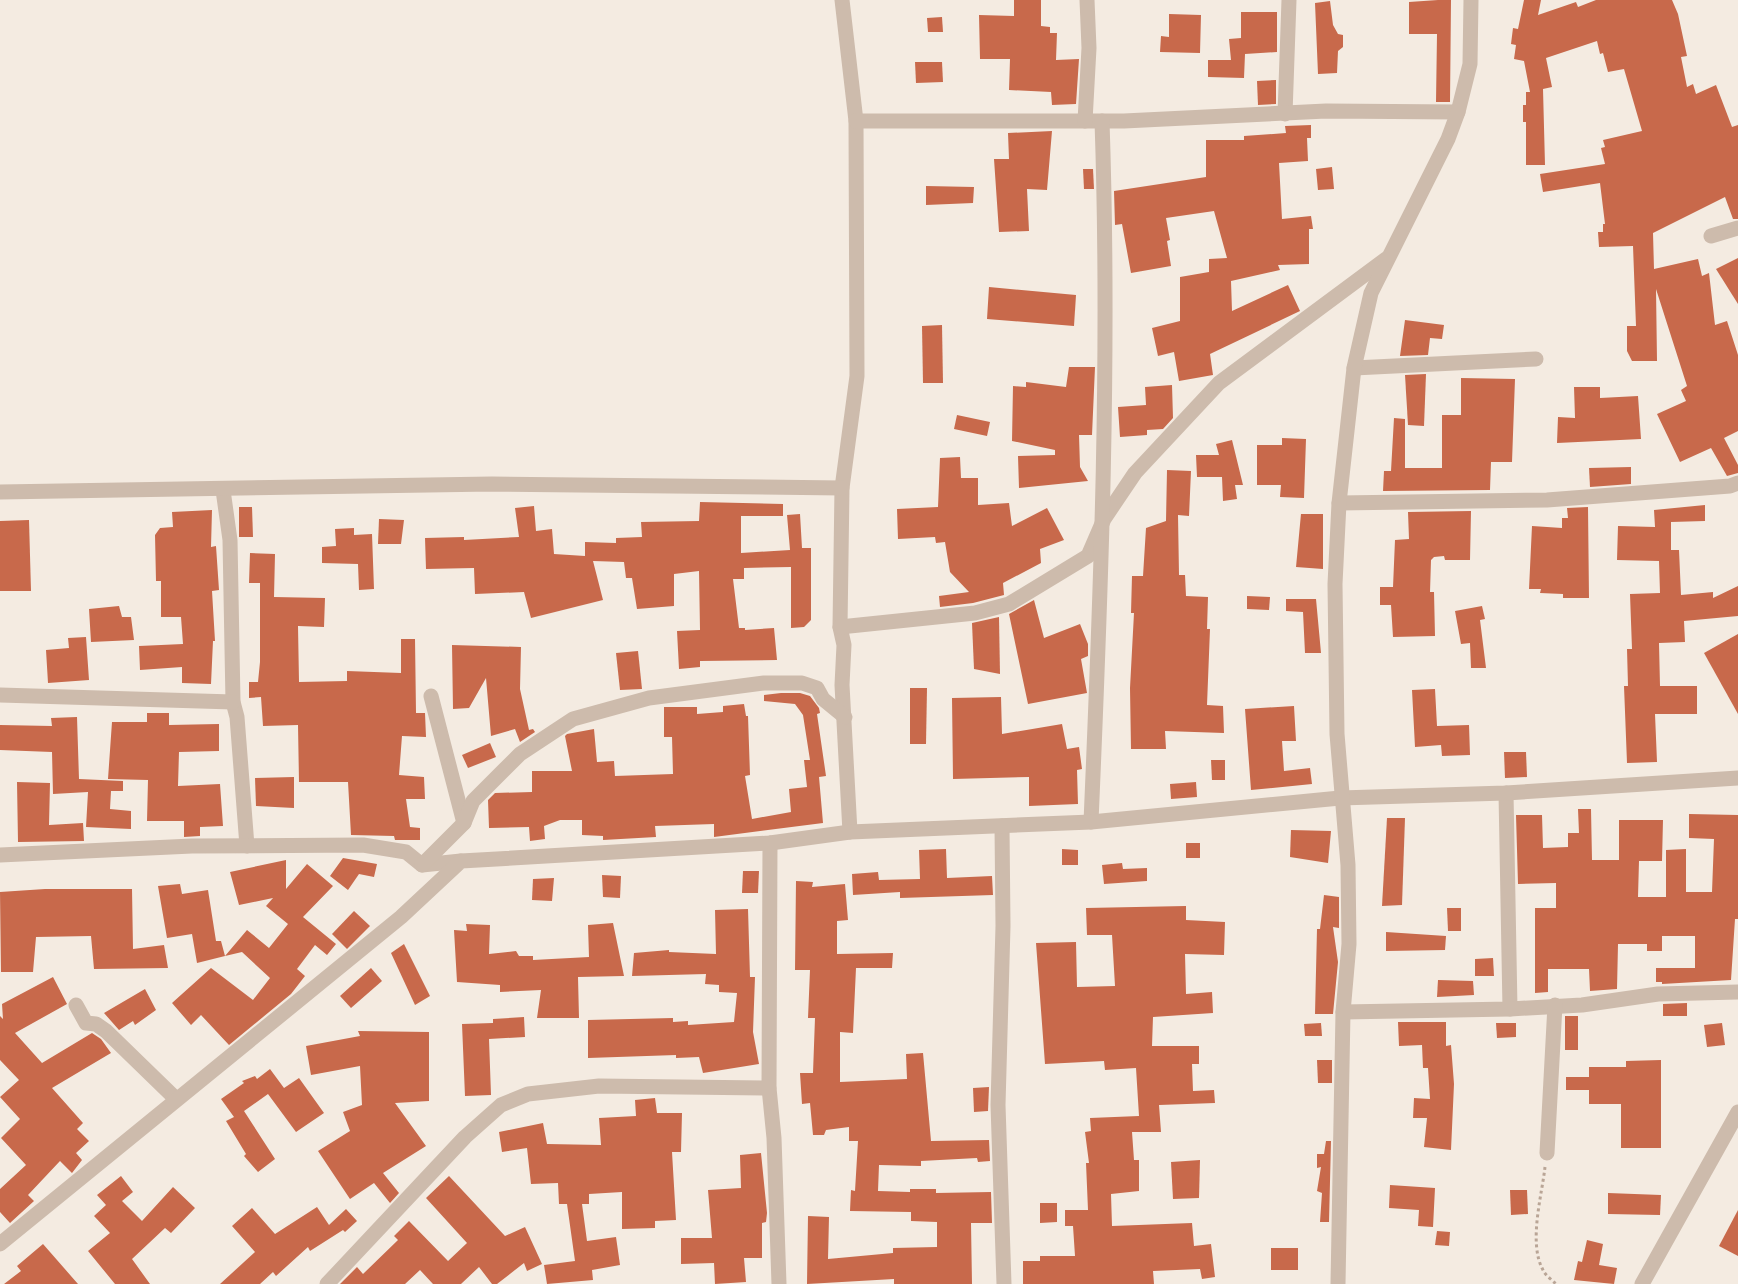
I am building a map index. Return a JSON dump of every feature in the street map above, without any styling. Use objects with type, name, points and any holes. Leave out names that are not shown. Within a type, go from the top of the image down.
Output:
[{"type":"street","points":[[842,0],[856,121],[857,376],[842,488],[840,627],[844,645],[842,685],[850,832]]},
{"type":"street","points":[[1085,122],[1089,48],[1087,0]]},
{"type":"street","points":[[1285,114],[1289,0]]},
{"type":"street","points":[[1338,1284],[1342,1012],[1349,944],[1348,865],[1340,798],[1337,734],[1335,584],[1339,503],[1354,368],[1371,293],[1448,139],[1458,112],[1470,64],[1471,0]]},
{"type":"street","points":[[856,121],[1102,122],[1326,111],[1458,112]]},
{"type":"street","points":[[1091,822],[1104,519],[1106,226],[1102,122]]},
{"type":"street","points":[[1711,236],[1738,228]]},
{"type":"street","points":[[840,627],[975,613],[1009,604],[1088,556],[1104,519],[1135,473],[1219,383],[1390,256]]},
{"type":"street","points":[[1334,297],[1371,293]]},
{"type":"street","points":[[1354,368],[1536,359]]},
{"type":"street","points":[[1339,503],[1547,500],[1730,486],[1738,483]]},
{"type":"street","points":[[0,492],[492,484],[842,488]]},
{"type":"street","points":[[223,490],[231,552],[233,702],[237,717],[248,846]]},
{"type":"street","points":[[422,866],[464,823],[473,801],[520,754],[573,719],[649,698],[765,683],[802,683],[817,688],[823,699],[845,717]]},
{"type":"street","points":[[0,695],[233,702]]},
{"type":"street","points":[[431,696],[464,823]]},
{"type":"street","points":[[0,855],[363,844],[406,852],[422,866],[461,861],[770,843],[850,832],[1091,822],[1340,798],[1506,793],[1738,778]]},
{"type":"street","points":[[1506,793],[1510,1009]]},
{"type":"street","points":[[1002,826],[1003,926],[998,1105],[1004,1284]]},
{"type":"street","points":[[770,843],[769,1088],[774,1138],[779,1284],[774,1284]]},
{"type":"street","points":[[0,1244],[401,917],[461,861]]},
{"type":"street","points":[[1342,1012],[1510,1009],[1582,1005],[1658,994],[1738,992]]},
{"type":"street","points":[[76,1005],[86,1023],[96,1024],[106,1032],[176,1099]]},
{"type":"street","points":[[1547,1153],[1555,1005]]},
{"type":"street","points":[[327,1284],[465,1137],[501,1105],[528,1094],[599,1086],[769,1088]]},
{"type":"street","points":[[1642,1284],[1738,1112]]},
{"type":"path","points":[[1547,1153],[1536,1216],[1536,1237],[1543,1270],[1556,1284]]},
{"type":"building","points":[[1014,0],[1041,0],[1041,26],[1050,27],[1050,33],[1057,33],[1056,60],[1079,59],[1076,104],[1052,105],[1051,92],[1009,90],[1010,59],[980,59],[979,15],[1014,16]]},
{"type":"building","points":[[1451,0],[1450,102],[1436,102],[1437,34],[1409,34],[1409,2]]},
{"type":"building","points":[[1524,0],[1541,0],[1538,15],[1576,2],[1578,7],[1596,0],[1672,0],[1678,14],[1687,56],[1681,57],[1687,87],[1693,84],[1696,94],[1716,85],[1732,127],[1738,125],[1738,219],[1733,219],[1725,197],[1653,233],[1654,269],[1698,259],[1702,276],[1709,273],[1715,325],[1727,321],[1738,355],[1738,431],[1724,438],[1738,465],[1738,473],[1727,476],[1711,448],[1680,462],[1657,414],[1686,401],[1681,390],[1687,386],[1656,289],[1657,361],[1632,361],[1627,351],[1627,326],[1636,326],[1633,246],[1599,247],[1598,232],[1603,232],[1603,224],[1605,224],[1600,183],[1543,192],[1540,174],[1605,164],[1601,148],[1605,147],[1603,140],[1642,131],[1624,69],[1608,72],[1597,41],[1546,58],[1552,87],[1543,89],[1545,165],[1526,165],[1526,122],[1523,122],[1523,105],[1526,105],[1526,92],[1530,92],[1524,61],[1514,59],[1516,45],[1511,44],[1513,28],[1518,29]]},
{"type":"building","points":[[1330,1],[1333,25],[1338,34],[1343,35],[1343,47],[1338,51],[1337,73],[1318,74],[1315,3]]},
{"type":"building","points":[[1241,12],[1277,12],[1277,52],[1245,54],[1244,78],[1208,77],[1208,60],[1231,60],[1229,39],[1241,38]]},
{"type":"building","points":[[1169,14],[1201,15],[1200,53],[1160,52],[1161,36],[1169,37]]},
{"type":"building","points":[[942,17],[943,32],[928,32],[927,18]]},
{"type":"building","points":[[915,62],[942,62],[943,82],[916,83]]},
{"type":"building","points":[[1276,80],[1276,104],[1258,105],[1257,81]]},
{"type":"building","points":[[1311,125],[1311,138],[1307,138],[1308,161],[1279,163],[1282,219],[1311,216],[1313,229],[1309,229],[1309,264],[1278,265],[1280,270],[1231,281],[1232,311],[1288,285],[1300,311],[1210,354],[1213,375],[1179,381],[1174,352],[1158,356],[1152,328],[1180,321],[1180,277],[1209,272],[1209,259],[1227,258],[1214,211],[1166,218],[1171,266],[1131,273],[1122,224],[1115,225],[1114,191],[1206,177],[1206,140],[1244,140],[1244,136],[1286,133],[1285,126]]},
{"type":"building","points":[[1052,131],[1047,190],[1027,189],[1029,231],[999,232],[994,159],[1009,159],[1008,133]]},
{"type":"building","points":[[1332,167],[1334,189],[1318,190],[1316,169]]},
{"type":"building","points":[[1083,169],[1093,169],[1094,189],[1084,189]]},
{"type":"building","points":[[926,186],[974,187],[973,203],[926,205]]},
{"type":"building","points":[[1738,258],[1738,304],[1716,269]]},
{"type":"building","points":[[989,287],[1076,295],[1074,326],[987,319]]},
{"type":"building","points":[[1405,320],[1444,325],[1442,339],[1430,338],[1428,355],[1400,356]]},
{"type":"building","points":[[942,325],[943,383],[923,383],[922,326]]},
{"type":"building","points":[[1069,367],[1095,367],[1092,435],[1079,435],[1080,467],[1088,481],[1019,488],[1018,456],[1055,455],[1055,450],[1012,441],[1013,386],[1026,387],[1026,382],[1066,387]]},
{"type":"building","points":[[1426,374],[1424,426],[1408,425],[1405,375]]},
{"type":"building","points":[[1461,378],[1515,379],[1512,462],[1491,462],[1490,490],[1383,491],[1384,471],[1391,471],[1394,418],[1405,419],[1405,468],[1442,468],[1442,415],[1461,415]]},
{"type":"building","points":[[1172,385],[1173,418],[1163,429],[1147,430],[1147,435],[1120,437],[1118,407],[1146,405],[1145,387]]},
{"type":"building","points":[[1574,387],[1600,387],[1600,398],[1638,396],[1641,439],[1557,443],[1558,417],[1575,418]]},
{"type":"building","points":[[957,415],[990,422],[987,436],[954,429]]},
{"type":"building","points":[[1282,438],[1306,439],[1304,498],[1280,497],[1281,485],[1257,485],[1257,445],[1282,445]]},
{"type":"building","points":[[1232,440],[1243,485],[1235,485],[1237,499],[1223,501],[1222,477],[1197,477],[1196,455],[1219,455],[1216,444]]},
{"type":"building","points":[[960,457],[961,478],[978,478],[978,505],[1009,503],[1012,526],[1047,508],[1064,540],[1040,549],[1041,563],[1003,583],[1004,595],[973,603],[940,607],[939,596],[969,592],[950,572],[945,542],[936,543],[935,537],[898,539],[897,509],[938,507],[940,458]]},
{"type":"building","points":[[1631,467],[1631,484],[1590,487],[1589,468]]},
{"type":"building","points":[[1167,470],[1191,471],[1189,516],[1178,515],[1179,575],[1185,575],[1186,596],[1208,597],[1207,629],[1210,629],[1207,705],[1223,706],[1224,733],[1165,731],[1166,749],[1131,749],[1130,688],[1134,613],[1131,613],[1132,576],[1143,576],[1146,528],[1166,521]]},
{"type":"building","points":[[700,502],[783,504],[783,516],[741,516],[741,553],[790,550],[787,515],[800,514],[802,548],[811,548],[811,620],[804,627],[791,628],[791,567],[744,568],[744,579],[733,579],[739,628],[745,628],[745,630],[774,628],[777,660],[700,661],[700,667],[679,669],[677,631],[700,630],[699,571],[674,574],[674,606],[637,609],[632,578],[626,578],[624,562],[593,561],[603,600],[531,618],[524,592],[475,594],[474,568],[426,569],[425,538],[464,537],[464,540],[519,537],[515,508],[534,506],[536,531],[552,529],[554,554],[585,556],[585,542],[616,543],[616,538],[642,537],[641,522],[699,521]]},
{"type":"building","points":[[1705,505],[1705,521],[1671,522],[1671,550],[1679,550],[1681,595],[1713,592],[1713,598],[1738,586],[1738,616],[1684,621],[1685,642],[1659,643],[1660,686],[1697,686],[1697,714],[1655,714],[1657,762],[1627,763],[1624,686],[1628,686],[1627,649],[1632,649],[1630,594],[1660,593],[1659,561],[1617,560],[1618,526],[1655,527],[1654,510]]},
{"type":"building","points":[[239,507],[252,507],[253,537],[239,537]]},
{"type":"building","points":[[1588,507],[1589,598],[1563,598],[1563,594],[1540,593],[1541,589],[1529,589],[1532,526],[1562,528],[1562,518],[1568,518],[1567,508]]},
{"type":"building","points":[[212,510],[211,547],[216,546],[219,590],[212,591],[215,641],[213,641],[211,684],[182,683],[182,667],[140,670],[139,646],[183,644],[181,617],[161,617],[161,581],[156,581],[155,535],[160,528],[173,527],[172,512]]},
{"type":"building","points":[[1471,511],[1470,560],[1445,560],[1444,556],[1434,557],[1431,560],[1430,592],[1434,592],[1435,636],[1393,637],[1391,605],[1380,605],[1380,587],[1393,587],[1395,540],[1409,539],[1408,512]]},
{"type":"building","points":[[1301,514],[1323,514],[1323,569],[1296,567]]},
{"type":"building","points":[[379,519],[404,520],[401,544],[378,544]]},
{"type":"building","points":[[29,520],[31,591],[0,591],[0,521]]},
{"type":"building","points":[[354,528],[354,535],[372,534],[374,589],[359,590],[358,564],[322,563],[322,547],[336,546],[335,529]]},
{"type":"building","points":[[250,553],[275,554],[274,597],[325,598],[324,627],[298,626],[299,682],[347,681],[347,671],[401,673],[401,639],[415,639],[416,713],[425,713],[426,737],[402,736],[399,775],[424,777],[425,799],[406,799],[410,827],[420,828],[420,840],[395,840],[394,836],[351,835],[348,782],[299,782],[298,725],[263,726],[261,697],[249,698],[249,682],[258,682],[260,662],[260,583],[249,583]]},
{"type":"building","points":[[1247,596],[1270,597],[1269,610],[1247,609]]},
{"type":"building","points":[[1286,599],[1316,599],[1321,653],[1305,653],[1303,612],[1286,611]]},
{"type":"building","points":[[1034,600],[1044,638],[1080,624],[1088,644],[1088,656],[1081,659],[1087,693],[1028,704],[1009,614]]},
{"type":"building","points":[[119,606],[122,617],[131,617],[134,640],[91,642],[89,609]]},
{"type":"building","points":[[1482,606],[1485,619],[1480,620],[1486,668],[1471,668],[1470,643],[1461,644],[1455,611]]},
{"type":"building","points":[[999,617],[1000,674],[974,669],[972,623]]},
{"type":"building","points":[[1738,634],[1738,714],[1704,653]]},
{"type":"building","points":[[86,637],[89,680],[48,683],[46,650],[69,648],[68,638]]},
{"type":"building","points":[[452,645],[521,647],[520,689],[529,730],[533,729],[535,732],[520,742],[515,729],[491,736],[486,678],[469,708],[453,709]]},
{"type":"building","points":[[638,651],[642,689],[620,690],[616,653]]},
{"type":"building","points":[[910,688],[927,688],[926,744],[910,744]]},
{"type":"building","points":[[1435,689],[1437,726],[1469,725],[1470,755],[1442,756],[1441,745],[1415,747],[1412,690]]},
{"type":"building","points":[[800,693],[810,696],[819,708],[820,713],[817,714],[826,776],[819,777],[823,823],[714,837],[714,824],[655,826],[656,837],[603,840],[603,836],[582,835],[582,820],[560,820],[544,826],[545,839],[530,841],[529,827],[489,828],[488,800],[495,793],[532,792],[532,771],[572,771],[565,736],[567,734],[594,729],[597,762],[614,761],[615,776],[673,774],[672,737],[664,737],[664,707],[697,707],[697,714],[723,712],[723,706],[744,704],[746,716],[748,716],[750,775],[745,776],[752,819],[791,812],[789,789],[807,787],[804,760],[810,760],[803,715],[795,704],[764,701],[764,695]]},
{"type":"building","points":[[1001,697],[1002,734],[1062,724],[1067,749],[1079,747],[1082,769],[1077,770],[1078,804],[1029,806],[1029,777],[953,779],[952,698]]},
{"type":"building","points":[[1294,706],[1296,741],[1282,741],[1284,771],[1310,768],[1312,784],[1251,790],[1245,709]]},
{"type":"building","points":[[147,713],[169,713],[169,725],[219,724],[219,751],[179,752],[178,786],[220,784],[223,826],[200,827],[200,836],[184,837],[184,821],[147,821],[148,780],[108,779],[112,722],[147,722]]},
{"type":"building","points":[[77,717],[79,779],[123,781],[123,791],[111,791],[110,809],[131,811],[131,829],[86,827],[88,792],[53,794],[52,752],[0,750],[0,725],[52,726],[51,718]]},
{"type":"building","points":[[490,743],[496,757],[468,768],[462,755]]},
{"type":"building","points":[[1504,752],[1526,752],[1527,777],[1505,778]]},
{"type":"building","points":[[1211,760],[1225,760],[1225,780],[1212,780]]},
{"type":"building","points":[[294,777],[294,808],[256,806],[255,778]]},
{"type":"building","points":[[17,782],[50,783],[49,825],[83,823],[84,841],[18,842]]},
{"type":"building","points":[[1196,782],[1197,797],[1171,799],[1170,784]]},
{"type":"building","points":[[1578,809],[1591,809],[1592,860],[1619,860],[1619,820],[1663,820],[1662,861],[1639,861],[1638,897],[1666,897],[1666,850],[1686,849],[1686,892],[1712,892],[1714,839],[1689,838],[1689,814],[1738,815],[1738,919],[1735,919],[1731,980],[1662,984],[1662,982],[1656,982],[1656,968],[1695,968],[1695,936],[1662,936],[1662,951],[1647,951],[1647,944],[1618,944],[1617,989],[1590,991],[1589,969],[1548,969],[1548,992],[1535,993],[1535,908],[1556,908],[1556,883],[1518,884],[1516,815],[1542,815],[1543,848],[1568,847],[1568,833],[1579,833]]},
{"type":"building","points":[[1387,818],[1405,818],[1402,905],[1382,906]]},
{"type":"building","points":[[1291,830],[1331,831],[1328,863],[1290,857]]},
{"type":"building","points":[[1186,843],[1200,843],[1200,858],[1186,858]]},
{"type":"building","points":[[946,849],[947,878],[992,876],[993,895],[900,898],[900,892],[853,895],[852,874],[878,872],[879,880],[920,879],[919,850]]},
{"type":"building","points":[[1062,849],[1078,850],[1078,865],[1062,865]]},
{"type":"building","points":[[343,858],[377,864],[374,877],[359,874],[348,890],[330,876]]},
{"type":"building","points":[[286,860],[286,889],[307,864],[333,886],[303,917],[336,944],[327,955],[315,945],[297,969],[305,976],[291,994],[229,1045],[201,1015],[191,1025],[172,1003],[211,968],[253,1000],[270,978],[242,952],[225,956],[247,930],[269,948],[288,924],[266,906],[273,898],[239,905],[230,872]]},
{"type":"building","points":[[1122,863],[1123,869],[1147,868],[1147,881],[1104,884],[1102,865]]},
{"type":"building","points":[[743,871],[759,871],[758,893],[742,893]]},
{"type":"building","points":[[602,875],[621,876],[620,898],[603,897]]},
{"type":"building","points":[[554,878],[552,901],[532,900],[533,879]]},
{"type":"building","points":[[796,881],[813,882],[812,887],[845,884],[848,920],[837,921],[837,954],[893,953],[892,968],[856,968],[853,1033],[840,1032],[840,1082],[907,1079],[906,1054],[923,1053],[931,1141],[989,1140],[990,1161],[978,1162],[977,1158],[921,1161],[921,1166],[879,1165],[878,1191],[910,1192],[910,1189],[936,1189],[936,1193],[991,1192],[992,1223],[971,1223],[972,1284],[894,1284],[894,1279],[807,1284],[808,1216],[829,1217],[828,1259],[893,1253],[893,1248],[937,1247],[937,1222],[911,1221],[911,1212],[850,1211],[851,1190],[855,1191],[858,1141],[849,1141],[849,1127],[826,1130],[824,1135],[813,1135],[810,1103],[802,1104],[800,1073],[813,1073],[815,1018],[808,1018],[810,970],[795,970]]},
{"type":"building","points":[[180,884],[182,894],[208,890],[216,941],[221,941],[225,956],[197,963],[192,934],[167,938],[158,886]]},
{"type":"building","points":[[45,889],[132,889],[133,949],[164,945],[168,968],[94,969],[91,936],[36,937],[33,972],[1,972],[0,892]]},
{"type":"building","points":[[1324,895],[1339,897],[1339,928],[1333,927],[1338,962],[1333,1014],[1315,1014],[1317,929],[1320,929]]},
{"type":"building","points":[[1186,906],[1186,920],[1225,922],[1224,955],[1185,954],[1186,994],[1212,992],[1213,1013],[1153,1017],[1152,1046],[1199,1046],[1199,1064],[1192,1064],[1193,1091],[1214,1090],[1215,1103],[1159,1105],[1161,1132],[1132,1132],[1134,1160],[1139,1160],[1139,1191],[1111,1194],[1112,1226],[1192,1223],[1194,1246],[1211,1244],[1215,1277],[1202,1279],[1200,1269],[1153,1271],[1154,1284],[1023,1284],[1023,1261],[1040,1261],[1040,1256],[1075,1256],[1073,1226],[1065,1226],[1065,1210],[1088,1210],[1086,1163],[1089,1163],[1085,1132],[1091,1131],[1090,1118],[1139,1116],[1136,1068],[1105,1070],[1104,1061],[1045,1064],[1036,943],[1076,942],[1077,987],[1115,986],[1112,935],[1087,935],[1086,908]]},
{"type":"building","points":[[1447,908],[1461,908],[1461,931],[1448,931]]},
{"type":"building","points":[[748,909],[750,977],[755,977],[753,1032],[759,1064],[703,1073],[699,1057],[676,1058],[676,1055],[588,1058],[588,1020],[673,1018],[673,1022],[688,1021],[688,1025],[734,1022],[737,993],[719,992],[719,985],[705,984],[706,974],[632,976],[634,953],[669,950],[669,952],[716,954],[715,910]]},
{"type":"building","points":[[354,911],[370,926],[347,949],[332,934]]},
{"type":"building","points":[[613,923],[624,976],[578,977],[579,1018],[537,1018],[541,990],[500,992],[500,985],[457,982],[454,930],[467,931],[466,924],[490,925],[489,954],[516,951],[519,956],[533,956],[533,960],[589,957],[588,925]]},
{"type":"building","points":[[1386,932],[1446,936],[1445,950],[1386,951]]},
{"type":"building","points":[[404,944],[430,996],[415,1005],[391,953]]},
{"type":"building","points":[[1493,958],[1494,976],[1475,976],[1475,959]]},
{"type":"building","points":[[371,968],[382,981],[351,1008],[340,996]]},
{"type":"building","points":[[53,977],[67,1004],[15,1033],[42,1063],[92,1033],[101,1039],[111,1053],[52,1088],[83,1123],[77,1129],[89,1141],[76,1153],[82,1160],[72,1173],[60,1161],[28,1195],[34,1201],[10,1223],[0,1212],[0,1189],[26,1165],[1,1138],[20,1119],[0,1097],[19,1080],[0,1060],[2,1004]]},
{"type":"building","points":[[1438,980],[1473,981],[1474,995],[1437,997]]},
{"type":"building","points":[[145,989],[156,1010],[135,1025],[133,1021],[119,1030],[104,1013]]},
{"type":"building","points":[[1687,1003],[1687,1016],[1663,1016],[1663,1004]]},
{"type":"building","points":[[1565,1016],[1578,1016],[1578,1050],[1565,1050]]},
{"type":"building","points":[[524,1017],[525,1037],[489,1039],[491,1095],[465,1096],[462,1024],[493,1023],[493,1019]]},
{"type":"building","points":[[1398,1022],[1446,1022],[1446,1046],[1451,1045],[1454,1084],[1451,1150],[1424,1147],[1427,1118],[1413,1118],[1414,1098],[1430,1099],[1428,1068],[1423,1068],[1422,1045],[1399,1046]]},
{"type":"building","points":[[1321,1023],[1322,1036],[1305,1036],[1304,1024]]},
{"type":"building","points":[[1496,1023],[1516,1023],[1516,1037],[1497,1038]]},
{"type":"building","points":[[1722,1023],[1725,1045],[1707,1047],[1704,1025]]},
{"type":"building","points":[[358,1031],[429,1032],[429,1101],[395,1103],[426,1146],[383,1173],[399,1193],[390,1203],[374,1183],[350,1199],[318,1151],[350,1131],[343,1112],[362,1105],[360,1066],[311,1075],[306,1046],[360,1036]]},
{"type":"building","points":[[1317,1060],[1332,1060],[1332,1083],[1318,1083]]},
{"type":"building","points":[[1661,1060],[1661,1148],[1621,1148],[1621,1104],[1589,1104],[1589,1090],[1566,1090],[1566,1077],[1589,1077],[1589,1067],[1626,1067],[1626,1061]]},
{"type":"building","points":[[270,1069],[284,1088],[299,1078],[324,1113],[296,1132],[268,1094],[244,1111],[275,1159],[258,1172],[244,1156],[246,1154],[226,1121],[234,1117],[221,1099],[244,1083],[242,1081],[255,1076],[257,1079]]},
{"type":"building","points":[[989,1087],[988,1111],[974,1112],[973,1088]]},
{"type":"building","points":[[655,1098],[657,1113],[682,1113],[681,1152],[672,1152],[676,1220],[655,1221],[655,1228],[622,1229],[622,1192],[589,1194],[589,1204],[582,1204],[587,1241],[616,1237],[620,1265],[592,1270],[593,1280],[547,1284],[544,1265],[575,1261],[567,1204],[559,1204],[558,1183],[531,1184],[527,1148],[502,1152],[499,1132],[543,1123],[547,1144],[601,1145],[599,1118],[636,1116],[635,1100]]},
{"type":"building","points":[[1326,1141],[1331,1141],[1329,1222],[1320,1222],[1322,1193],[1317,1191],[1321,1167],[1317,1168],[1317,1154],[1324,1154]]},
{"type":"building","points":[[761,1153],[767,1213],[766,1222],[762,1223],[762,1258],[744,1258],[746,1282],[715,1284],[714,1263],[681,1264],[681,1238],[712,1238],[708,1190],[741,1188],[740,1155]]},
{"type":"building","points":[[1200,1160],[1199,1198],[1173,1199],[1171,1162]]},
{"type":"building","points":[[121,1176],[133,1192],[122,1201],[142,1221],[173,1187],[195,1208],[171,1233],[165,1228],[132,1259],[150,1284],[115,1284],[88,1251],[110,1233],[94,1216],[106,1205],[97,1195]]},
{"type":"building","points":[[449,1176],[505,1236],[525,1227],[542,1264],[527,1271],[524,1263],[497,1284],[492,1284],[479,1267],[461,1284],[433,1284],[420,1270],[405,1284],[340,1284],[357,1267],[363,1274],[398,1240],[394,1236],[409,1221],[448,1261],[467,1243],[426,1198]]},
{"type":"building","points":[[1390,1185],[1435,1188],[1433,1227],[1418,1226],[1419,1210],[1389,1208]]},
{"type":"building","points":[[1510,1190],[1527,1190],[1528,1214],[1511,1215]]},
{"type":"building","points":[[1608,1193],[1661,1195],[1660,1215],[1608,1214]]},
{"type":"building","points":[[1040,1203],[1057,1203],[1057,1222],[1040,1223]]},
{"type":"building","points":[[317,1207],[329,1225],[346,1209],[357,1221],[345,1232],[343,1230],[310,1251],[308,1247],[276,1276],[273,1272],[260,1284],[220,1284],[255,1252],[232,1226],[252,1208],[275,1234]]},
{"type":"building","points":[[1738,1210],[1738,1256],[1719,1246]]},
{"type":"building","points":[[1437,1231],[1450,1232],[1449,1246],[1435,1245]]},
{"type":"building","points":[[1587,1240],[1603,1244],[1599,1265],[1617,1268],[1614,1284],[1574,1280],[1578,1261],[1582,1262]]},
{"type":"building","points":[[43,1244],[78,1284],[4,1284],[21,1271],[17,1266]]},
{"type":"building","points":[[1271,1248],[1298,1248],[1298,1270],[1271,1270]]}]
